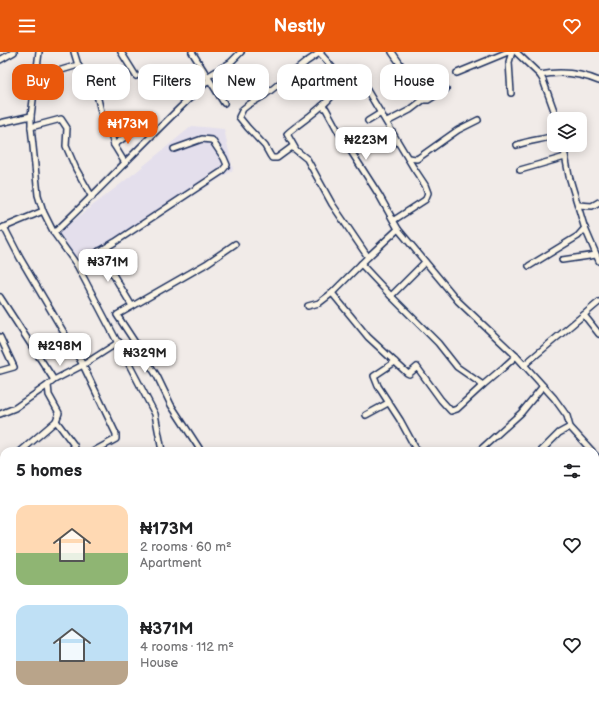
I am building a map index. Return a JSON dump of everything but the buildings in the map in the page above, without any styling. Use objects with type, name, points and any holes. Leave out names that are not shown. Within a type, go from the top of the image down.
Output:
[{"type":"street","points":[[0,60],[14,52]]},
{"type":"street","points":[[38,64],[40,52]]},
{"type":"street","points":[[74,52],[78,64]]},
{"type":"street","points":[[122,52],[136,76]]},
{"type":"street","points":[[192,52],[224,103]]},
{"type":"street","points":[[54,233],[125,164],[208,78],[230,63],[241,52]]},
{"type":"street","points":[[295,149],[290,147],[277,158],[272,158],[259,138],[253,134],[240,117],[243,109],[265,95],[320,52],[329,64]]},
{"type":"street","points":[[393,52],[401,64]]},
{"type":"street","points":[[457,72],[508,52]]},
{"type":"street","points":[[511,93],[510,62],[512,52]]},
{"type":"street","points":[[516,52],[540,75],[547,88],[555,112]]},
{"type":"street","points":[[540,75],[549,73],[576,74],[584,75],[599,81]]},
{"type":"street","points":[[372,98],[426,185],[427,196],[425,200],[394,220]]},
{"type":"street","points":[[33,100],[30,128],[38,195],[43,211],[54,233],[77,264],[155,414],[161,447]]},
{"type":"street","points":[[98,100],[103,120],[114,145],[125,164]]},
{"type":"street","points":[[328,100],[299,125],[292,128],[286,134],[295,149],[307,160],[332,204],[368,257]]},
{"type":"street","points":[[386,121],[387,122],[410,110],[423,100]]},
{"type":"street","points":[[322,106],[326,108],[398,228],[458,301],[516,356],[543,386],[567,416],[570,427],[588,447]]},
{"type":"street","points":[[368,121],[381,113]]},
{"type":"street","points":[[0,123],[31,116]]},
{"type":"street","points":[[30,128],[61,119],[67,128],[66,146],[92,197]]},
{"type":"street","points":[[408,158],[417,159],[458,130],[478,120]]},
{"type":"street","points":[[114,145],[132,132]]},
{"type":"street","points":[[518,144],[547,138]]},
{"type":"street","points":[[77,264],[99,252],[221,172],[227,166],[224,158],[212,140],[202,139],[174,149]]},
{"type":"street","points":[[564,152],[569,176],[585,228],[599,261]]},
{"type":"street","points":[[520,170],[565,157]]},
{"type":"street","points":[[578,205],[592,206],[599,202]]},
{"type":"street","points":[[43,211],[2,228],[83,365],[116,434],[116,439],[101,447]]},
{"type":"street","points":[[308,306],[319,303],[332,293],[398,228]]},
{"type":"street","points":[[529,266],[578,236],[585,228]]},
{"type":"street","points":[[198,447],[171,405],[157,376],[117,315],[206,264],[235,244]]},
{"type":"street","points":[[99,252],[132,306]]},
{"type":"street","points":[[562,260],[596,255]]},
{"type":"street","points":[[391,296],[425,262]]},
{"type":"street","points":[[361,264],[438,343],[457,367],[482,385]]},
{"type":"street","points":[[332,293],[368,337],[408,374],[417,367],[451,411],[457,409],[516,356]]},
{"type":"street","points":[[0,297],[54,380]]},
{"type":"street","points":[[524,365],[599,302]]},
{"type":"street","points":[[584,315],[599,334]]},
{"type":"street","points":[[0,338],[14,367],[0,371]]},
{"type":"street","points":[[0,414],[15,408],[54,380],[83,365],[118,342]]},
{"type":"street","points":[[395,362],[374,376],[378,386],[400,420],[415,447]]},
{"type":"street","points":[[26,447],[56,420],[59,413],[49,395],[48,385]]},
{"type":"street","points":[[483,447],[521,413],[543,386]]},
{"type":"street","points":[[366,415],[388,403]]},
{"type":"street","points":[[56,420],[74,447]]},
{"type":"street","points":[[545,447],[559,432],[570,427]]},
{"type":"shaded area","points":[[192,126],[224,129],[233,170],[83,266],[56,234]]}]
